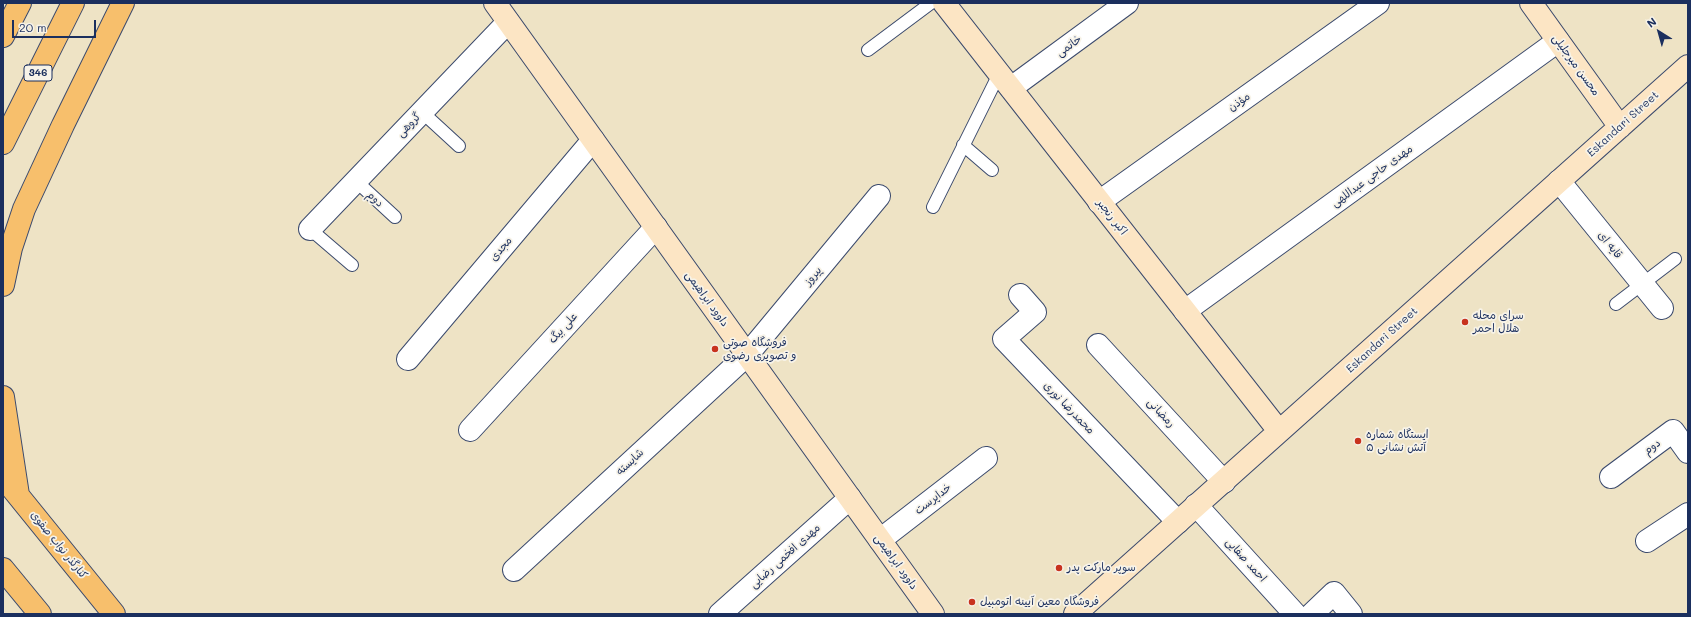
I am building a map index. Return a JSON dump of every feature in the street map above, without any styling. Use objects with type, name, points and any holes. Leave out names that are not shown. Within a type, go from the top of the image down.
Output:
[{"type":"main road","points":[[3,36],[20,3]]},
{"type":"main road","name":"346","points":[[3,143],[73,3]]},
{"type":"main road","points":[[3,285],[7,251],[28,202],[63,126],[124,3]]},
{"type":"main road","points":[[3,397],[18,496]]},
{"type":"main road","name":"کنارگذر نواب صفوی","points":[[3,477],[114,614]]},
{"type":"main road","points":[[3,569],[40,614]]},
{"type":"street","name":"داوود ابراهیمی","points":[[495,3],[933,614]]},
{"type":"street","name":"اکبر رنجبر","points":[[944,3],[1280,431]]},
{"type":"street","name":"خاتمی","points":[[1005,81],[1127,3]]},
{"type":"street","name":"مؤذن","points":[[1099,202],[1378,3]]},
{"type":"street","name":"محسن میرجلیلی","points":[[1531,3],[1620,127]]},
{"type":"street","name":"گروهی","points":[[310,229],[508,22]]},
{"type":"street","name":"مهدی حاجی عبداللهی","points":[[1185,311],[1558,41]]},
{"type":"street","name":"Eskandari Street","points":[[1075,614],[1620,127],[1686,74]]},
{"type":"street","name":"مجدی","points":[[408,359],[593,140]]},
{"type":"street","name":"قایه ای","points":[[1559,181],[1662,308]]},
{"type":"street","name":"پیروز","points":[[747,355],[879,196]]},
{"type":"street","name":"علی بیگ","points":[[470,430],[656,227]]},
{"type":"street","name":"محمدرضا نوری","points":[[1020,295],[1034,312],[1004,339],[1178,522]]},
{"type":"street","name":"رمضانی","points":[[1098,345],[1224,482]]},
{"type":"street","name":"شایسته","points":[[514,570],[747,355]]},
{"type":"street","name":"دوم","points":[[1611,478],[1673,431],[1688,452]]},
{"type":"street","name":"خداپرست","points":[[880,540],[986,458]]},
{"type":"street","name":"مهدی افخمی رضایی","points":[[720,614],[850,498]]},
{"type":"street","name":"احمد صفایی","points":[[1196,505],[1295,614]]},
{"type":"street","points":[[1647,541],[1688,514]]},
{"type":"street","points":[[1312,614],[1334,593],[1351,614]]},
{"type":"lane","points":[[868,50],[931,3]]},
{"type":"lane","points":[[934,207],[964,145],[1005,81]]},
{"type":"lane","points":[[422,112],[459,146]]},
{"type":"lane","points":[[964,145],[992,170]]},
{"type":"lane","name":"دوم","points":[[356,181],[395,217]]},
{"type":"lane","points":[[310,229],[352,265]]},
{"type":"lane","points":[[1616,304],[1675,259]]},
{"type":"place","name":"سرای محله هلال احمر","points":[[1465,322]]},
{"type":"place","name":"فروشگاه صوتی و تصویری رضوی","points":[[715,349]]},
{"type":"place","name":"ایستگاه شماره ۵ آتش نشانی","points":[[1358,441]]},
{"type":"place","name":"سوپر مارکت پدر","points":[[1059,568]]},
{"type":"place","name":"فروشگاه معین آیینه اتومبیل","points":[[972,602]]}]
